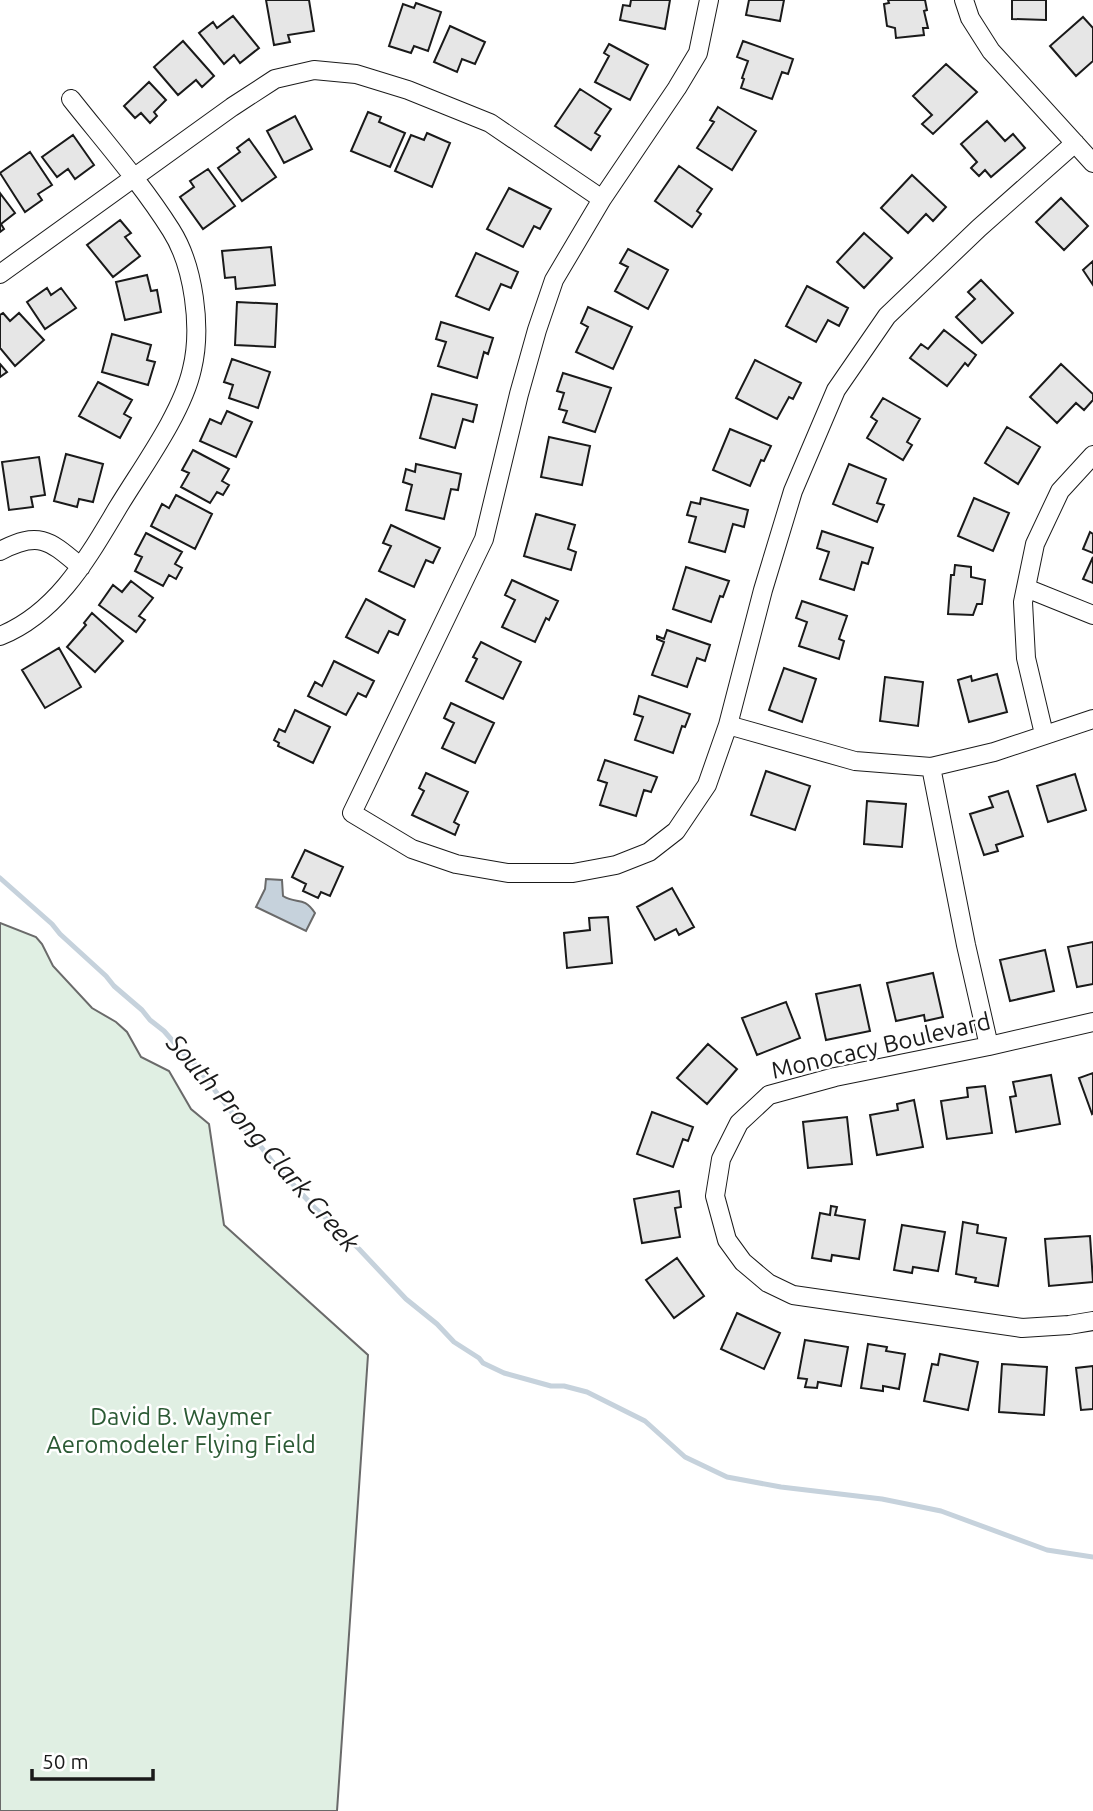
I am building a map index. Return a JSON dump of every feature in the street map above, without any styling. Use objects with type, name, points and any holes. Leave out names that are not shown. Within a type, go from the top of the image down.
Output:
[{"type":"street","points":[[709,0],[698,53],[677,89],[602,199],[554,280],[537,330],[484,539],[352,813],[412,849],[456,864],[508,873],[573,873],[615,865],[649,852],[676,831],[707,785],[728,725],[763,590],[793,491],[836,390],[887,316],[979,228],[1075,143]]},
{"type":"street","points":[[964,0],[970,18],[991,51],[1093,163]]},
{"type":"street","points":[[0,274],[275,79],[314,70],[356,74],[408,90],[490,123],[602,199]]},
{"type":"street","points":[[0,636],[38,613],[66,587],[81,567],[175,411],[192,370],[197,329],[189,271],[172,232],[71,99]]},
{"type":"street","points":[[1044,734],[1026,658],[1023,602],[1035,544],[1060,491],[1093,455]]},
{"type":"street","points":[[0,551],[15,543],[33,539],[54,544],[81,567]]},
{"type":"street","points":[[1026,588],[1093,615]]},
{"type":"street","points":[[728,725],[855,761],[931,767],[994,752],[1093,719]]},
{"type":"street","points":[[931,767],[989,1046]]},
{"type":"street","name":"Monocacy Boulevard","points":[[1093,1022],[835,1077],[769,1095],[739,1123],[721,1158],[715,1196],[727,1240],[743,1262],[768,1283],[793,1295],[1022,1328],[1093,1321]]},
{"type":"green space","name":"David B. Waymer Aeromodeler Flying Field","points":[[0,923],[36,937],[53,966],[92,1008],[127,1032],[141,1057],[169,1071],[191,1109],[209,1124],[224,1225],[368,1355],[337,1811],[0,1811]]},
{"type":"shaded area","points":[[266,879],[282,880],[283,896],[311,907],[315,913],[306,931],[256,907],[265,889]]},
{"type":"building","points":[[266,0],[309,0],[314,31],[288,35],[290,42],[274,45]]},
{"type":"building","points":[[631,0],[670,0],[665,29],[620,20],[623,5],[630,6]]},
{"type":"building","points":[[749,0],[784,0],[780,21],[746,15]]},
{"type":"building","points":[[888,0],[925,0],[927,10],[924,11],[928,28],[923,28],[924,35],[896,38],[895,28],[887,26],[884,4],[889,3]]},
{"type":"building","points":[[1012,0],[1046,0],[1046,20],[1012,19]]},
{"type":"building","points":[[416,3],[441,12],[428,51],[414,46],[411,53],[389,46],[403,4],[414,8]]},
{"type":"building","points":[[233,16],[259,48],[240,63],[234,55],[224,64],[199,33],[213,22],[217,28]]},
{"type":"building","points":[[1083,17],[1093,28],[1093,61],[1076,76],[1050,46]]},
{"type":"building","points":[[450,26],[485,42],[475,64],[462,59],[457,72],[434,62]]},
{"type":"building","points":[[183,41],[214,76],[202,87],[196,80],[178,95],[154,67]]},
{"type":"building","points":[[743,41],[793,59],[788,74],[782,72],[772,99],[741,88],[748,61],[737,57]]},
{"type":"building","points":[[609,44],[648,65],[630,100],[595,82],[609,56],[604,53]]},
{"type":"building","points":[[946,64],[977,92],[933,134],[922,124],[932,115],[913,96]]},
{"type":"building","points":[[149,82],[166,100],[154,112],[157,116],[150,123],[141,113],[135,118],[124,106]]},
{"type":"building","points":[[580,89],[611,109],[595,133],[600,136],[591,150],[555,126]]},
{"type":"building","points":[[718,107],[756,131],[732,170],[697,148],[714,122],[710,120]]},
{"type":"building","points":[[368,112],[381,117],[379,122],[405,133],[390,167],[351,151]]},
{"type":"building","points":[[295,116],[312,149],[284,163],[267,131]]},
{"type":"building","points":[[987,121],[1005,141],[1013,134],[1025,148],[991,177],[985,170],[979,176],[971,168],[977,162],[961,144]]},
{"type":"building","points":[[427,133],[450,143],[432,187],[395,171],[411,135],[424,140]]},
{"type":"building","points":[[73,135],[94,165],[75,179],[68,169],[57,177],[42,157]]},
{"type":"building","points":[[249,139],[276,177],[242,201],[218,168],[240,152],[237,148]]},
{"type":"building","points":[[30,152],[52,185],[38,194],[42,200],[25,212],[0,173]]},
{"type":"building","points":[[679,166],[712,189],[697,211],[701,214],[692,227],[655,201]]},
{"type":"building","points":[[208,169],[235,206],[203,229],[180,197],[194,187],[190,181]]},
{"type":"building","points":[[912,175],[946,207],[933,221],[926,214],[908,233],[881,208]]},
{"type":"building","points":[[509,188],[551,209],[540,229],[534,226],[523,247],[487,229]]},
{"type":"building","points":[[0,193],[15,213],[1,224],[4,229],[0,232]]},
{"type":"building","points":[[1061,198],[1088,226],[1064,250],[1036,222]]},
{"type":"building","points":[[120,220],[131,233],[125,237],[140,256],[113,277],[87,245]]},
{"type":"building","points":[[864,233],[892,258],[864,288],[837,262]]},
{"type":"building","points":[[271,247],[275,285],[236,289],[235,277],[225,278],[222,251]]},
{"type":"building","points":[[628,249],[668,270],[648,309],[615,291],[628,267],[620,263]]},
{"type":"building","points":[[476,253],[518,272],[511,288],[501,284],[489,310],[456,296]]},
{"type":"building","points":[[1093,261],[1093,285],[1083,270]]},
{"type":"building","points":[[147,275],[151,291],[157,290],[161,312],[125,320],[116,282]]},
{"type":"building","points":[[981,280],[1013,313],[982,343],[956,317],[975,299],[968,292]]},
{"type":"building","points":[[807,286],[848,308],[839,326],[828,320],[816,342],[786,326]]},
{"type":"building","points":[[47,288],[51,295],[61,288],[76,308],[45,329],[27,302]]},
{"type":"building","points":[[237,302],[277,304],[275,347],[235,345]]},
{"type":"building","points":[[588,307],[632,327],[613,369],[576,352],[588,327],[581,323]]},
{"type":"building","points":[[3,313],[10,321],[19,313],[44,340],[15,366],[0,348],[0,315]]},
{"type":"building","points":[[441,322],[493,338],[488,354],[484,352],[477,378],[438,366],[446,342],[436,339]]},
{"type":"building","points":[[944,330],[976,355],[968,366],[965,363],[947,386],[910,358],[921,344],[928,349]]},
{"type":"building","points":[[112,334],[151,345],[147,360],[155,362],[148,385],[102,372]]},
{"type":"building","points":[[232,359],[270,372],[258,408],[229,398],[233,385],[224,382]]},
{"type":"building","points":[[755,360],[801,383],[793,399],[789,397],[777,419],[736,398]]},
{"type":"building","points":[[0,364],[7,372],[0,377]]},
{"type":"building","points":[[1061,364],[1093,394],[1093,400],[1084,410],[1076,403],[1057,423],[1030,397]]},
{"type":"building","points":[[563,373],[611,388],[595,432],[563,422],[567,411],[559,409],[564,393],[557,391]]},
{"type":"building","points":[[98,382],[132,400],[124,414],[131,418],[120,438],[79,416]]},
{"type":"building","points":[[432,394],[477,405],[473,422],[463,419],[455,448],[420,438]]},
{"type":"building","points":[[883,398],[920,419],[907,442],[912,445],[903,460],[867,438],[877,421],[871,417]]},
{"type":"building","points":[[227,411],[252,422],[236,457],[200,441],[210,419],[221,424]]},
{"type":"building","points":[[1007,427],[1040,447],[1018,484],[985,463]]},
{"type":"building","points":[[730,429],[771,446],[764,461],[761,460],[750,486],[713,470]]},
{"type":"building","points":[[549,437],[590,446],[582,485],[541,477]]},
{"type":"building","points":[[193,450],[229,469],[222,481],[229,485],[223,495],[217,492],[210,503],[181,487],[189,473],[182,470]]},
{"type":"building","points":[[66,454],[103,464],[93,502],[79,499],[77,507],[54,501]]},
{"type":"building","points":[[39,457],[45,495],[31,497],[33,507],[9,510],[2,462]]},
{"type":"building","points":[[416,464],[461,474],[458,490],[451,489],[444,519],[406,510],[412,485],[403,482],[406,469],[415,472]]},
{"type":"building","points":[[849,464],[886,479],[877,503],[884,505],[877,522],[833,504]]},
{"type":"building","points":[[176,495],[212,514],[195,549],[151,526],[162,504],[169,508]]},
{"type":"building","points":[[701,498],[748,510],[744,527],[733,524],[725,552],[689,542],[696,517],[687,515],[691,502],[700,504]]},
{"type":"building","points":[[974,498],[1009,513],[993,551],[958,536]]},
{"type":"building","points":[[536,514],[575,525],[568,549],[576,552],[571,570],[524,556]]},
{"type":"building","points":[[391,525],[440,548],[433,563],[426,560],[414,587],[379,571],[391,546],[383,543]]},
{"type":"building","points":[[822,531],[873,548],[868,564],[862,562],[854,590],[820,579],[829,552],[817,548]]},
{"type":"building","points":[[1090,532],[1093,534],[1093,553],[1083,549]]},
{"type":"building","points":[[146,533],[182,552],[175,564],[182,568],[176,579],[169,575],[163,586],[135,571],[142,557],[135,554]]},
{"type":"building","points":[[1093,557],[1093,583],[1083,579]]},
{"type":"building","points":[[955,565],[971,567],[971,577],[985,580],[982,604],[977,604],[973,615],[948,614],[951,575],[954,575]]},
{"type":"building","points":[[686,567],[729,581],[723,597],[720,596],[711,622],[673,609]]},
{"type":"building","points":[[512,580],[558,601],[549,620],[546,618],[535,642],[502,627],[515,600],[505,595]]},
{"type":"building","points":[[131,581],[153,598],[139,616],[145,620],[136,632],[99,605],[113,585],[122,592]]},
{"type":"building","points":[[366,599],[405,620],[398,635],[389,631],[378,653],[346,637]]},
{"type":"building","points":[[802,601],[847,616],[839,639],[844,641],[839,659],[799,646],[807,622],[796,618]]},
{"type":"building","points":[[92,613],[123,641],[95,672],[67,647],[86,625],[84,623]]},
{"type":"building","points":[[667,630],[710,645],[705,661],[697,658],[687,687],[652,675],[664,642],[657,639],[657,636],[664,639]]},
{"type":"building","points":[[481,642],[521,662],[503,699],[466,681],[477,659],[473,657]]},
{"type":"building","points":[[59,648],[81,687],[45,708],[22,670]]},
{"type":"building","points":[[334,661],[374,681],[366,697],[358,693],[346,715],[308,696],[315,682],[322,686]]},
{"type":"building","points":[[784,668],[816,679],[802,722],[769,710]]},
{"type":"building","points":[[997,674],[1007,712],[969,722],[958,680],[971,676],[972,681]]},
{"type":"building","points":[[885,677],[923,682],[918,726],[880,721]]},
{"type":"building","points":[[639,696],[690,714],[685,727],[682,726],[673,753],[635,740],[643,717],[634,714]]},
{"type":"building","points":[[451,703],[494,723],[475,763],[442,748],[454,723],[444,718]]},
{"type":"building","points":[[295,710],[330,727],[313,763],[278,746],[279,743],[274,740],[279,729],[285,732]]},
{"type":"building","points":[[605,760],[657,777],[651,792],[644,790],[636,816],[600,805],[607,783],[598,780]]},
{"type":"building","points":[[766,771],[810,786],[795,830],[751,815]]},
{"type":"building","points":[[426,773],[468,792],[454,822],[459,825],[455,835],[412,815],[424,791],[419,788]]},
{"type":"building","points":[[1075,774],[1086,810],[1048,822],[1037,786]]},
{"type":"building","points":[[1008,791],[1023,836],[996,845],[998,851],[984,855],[970,814],[993,807],[989,797]]},
{"type":"building","points":[[867,801],[906,804],[902,847],[864,844]]},
{"type":"building","points":[[305,850],[343,867],[330,896],[321,892],[318,898],[303,891],[306,884],[292,877]]},
{"type":"building","points":[[672,888],[694,927],[679,935],[676,929],[655,940],[637,907]]},
{"type":"building","points":[[608,917],[612,963],[567,968],[564,933],[590,930],[589,918]]},
{"type":"building","points":[[1093,942],[1093,984],[1077,987],[1068,947]]},
{"type":"building","points":[[1045,950],[1054,991],[1010,1001],[1000,960]]},
{"type":"building","points":[[933,973],[943,1017],[925,1021],[924,1015],[896,1021],[887,983]]},
{"type":"building","points":[[860,985],[870,1031],[826,1040],[816,994]]},
{"type":"building","points":[[786,1002],[800,1038],[757,1055],[742,1018]]},
{"type":"building","points":[[708,1044],[737,1069],[707,1104],[677,1078]]},
{"type":"building","points":[[1093,1073],[1093,1113],[1092,1114],[1079,1078]]},
{"type":"building","points":[[1051,1075],[1060,1124],[1016,1132],[1010,1097],[1016,1096],[1013,1082]]},
{"type":"building","points":[[985,1086],[992,1133],[947,1139],[941,1101],[968,1097],[967,1088]]},
{"type":"building","points":[[914,1100],[923,1147],[877,1155],[870,1115],[898,1110],[897,1104]]},
{"type":"building","points":[[652,1112],[693,1127],[688,1141],[683,1139],[673,1167],[637,1154]]},
{"type":"building","points":[[847,1117],[852,1164],[808,1168],[803,1122]]},
{"type":"building","points":[[679,1191],[681,1207],[675,1208],[680,1237],[642,1243],[634,1199]]},
{"type":"building","points":[[831,1206],[837,1207],[835,1215],[865,1220],[859,1259],[832,1255],[831,1261],[812,1258],[820,1213],[830,1215]]},
{"type":"building","points":[[963,1222],[978,1225],[977,1233],[1006,1238],[998,1286],[975,1282],[976,1278],[956,1274]]},
{"type":"building","points":[[902,1225],[945,1232],[938,1271],[913,1267],[912,1273],[894,1270]]},
{"type":"building","points":[[1090,1236],[1093,1282],[1049,1286],[1045,1239]]},
{"type":"building","points":[[677,1258],[704,1296],[674,1318],[646,1280]]},
{"type":"building","points":[[737,1313],[780,1333],[764,1369],[721,1349]]},
{"type":"building","points":[[805,1340],[848,1347],[841,1386],[818,1382],[817,1388],[805,1387],[807,1379],[798,1378]]},
{"type":"building","points":[[868,1344],[905,1354],[899,1389],[883,1386],[883,1391],[861,1388]]},
{"type":"building","points":[[940,1354],[978,1362],[968,1410],[924,1401],[932,1364],[938,1365]]},
{"type":"building","points":[[1002,1364],[1047,1367],[1044,1415],[999,1412]]},
{"type":"building","points":[[1093,1366],[1093,1409],[1081,1410],[1076,1368]]},
{"type":"waterway","name":"South Prong Clark Creek","points":[[0,878],[52,924],[190,1058],[250,1136],[314,1207],[359,1249],[406,1299],[454,1342],[483,1363],[504,1373],[551,1386],[564,1386],[587,1392],[645,1421],[685,1457],[727,1477],[781,1487],[882,1499],[941,1511],[1047,1550],[1093,1557]]}]
